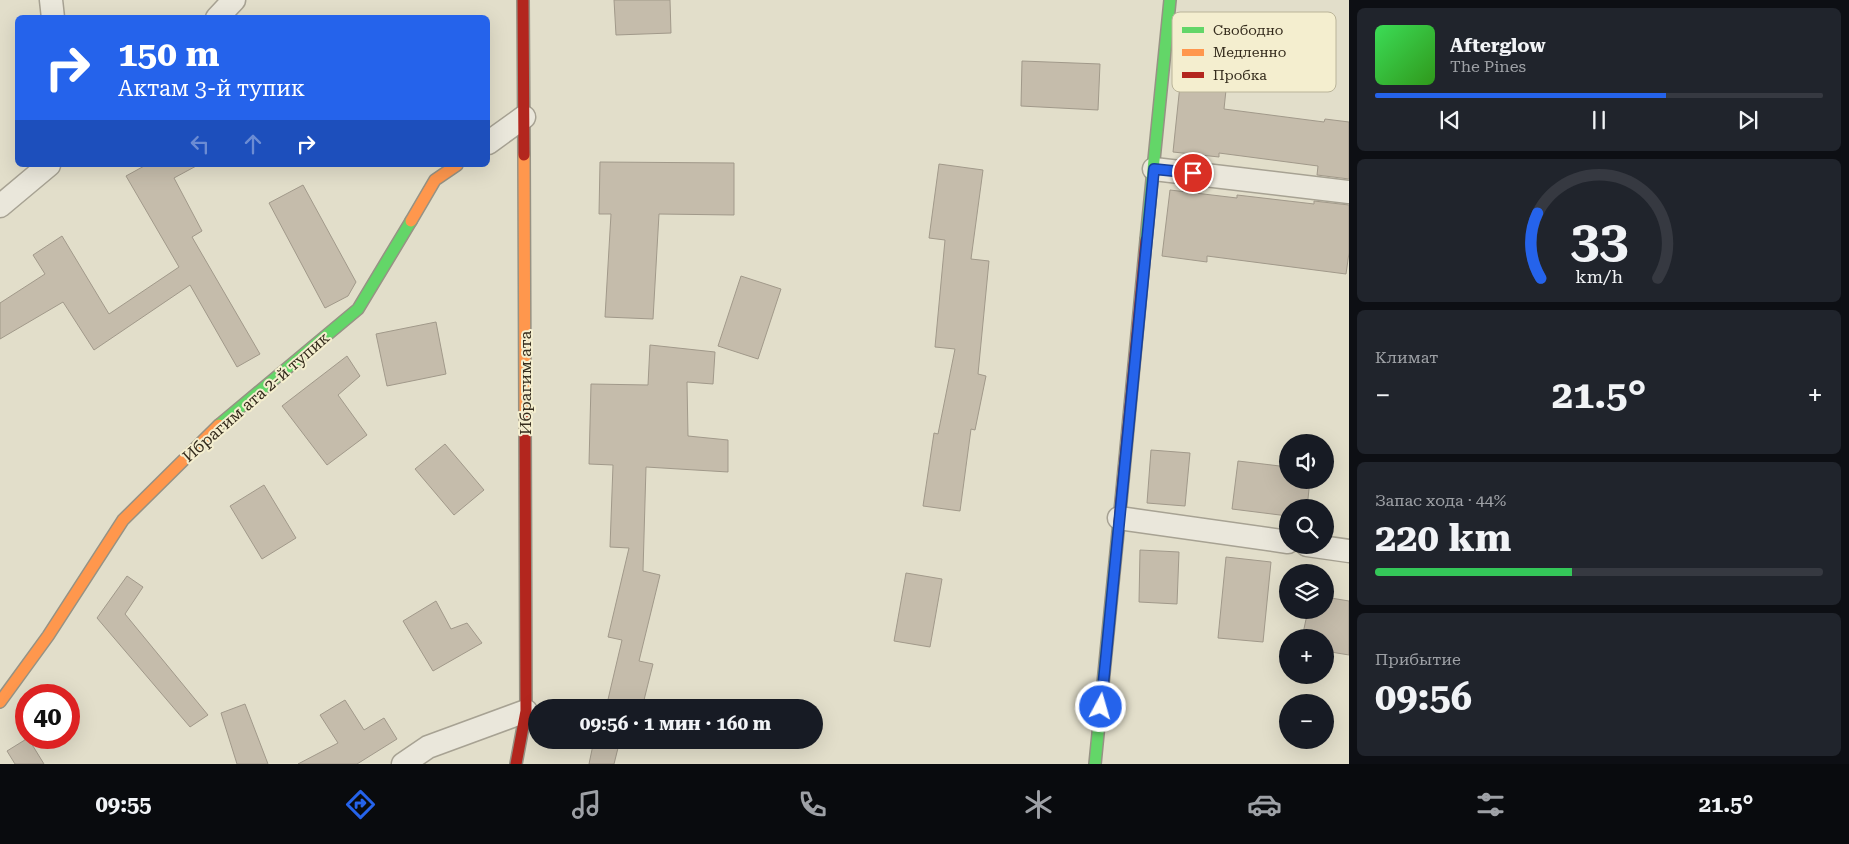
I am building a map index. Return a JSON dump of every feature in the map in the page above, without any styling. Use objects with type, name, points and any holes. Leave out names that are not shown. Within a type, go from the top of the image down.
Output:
[{"type":"street","points":[[51,0],[53,15]]},
{"type":"street","points":[[220,15],[234,0]]},
{"type":"street","name":"Ибрагим ата","points":[[516,764],[526,712],[523,0]]},
{"type":"street","points":[[1095,764],[1170,0]]},
{"type":"street","points":[[490,142],[524,117]]},
{"type":"street","points":[[0,206],[47,167]]},
{"type":"street","name":"Ибрагим ата 2-й тупик","points":[[0,702],[48,636],[124,520],[211,432],[358,309],[435,180],[454,167]]},
{"type":"street","points":[[1154,169],[1349,192]]},
{"type":"street","points":[[1120,518],[1279,541]]},
{"type":"street","points":[[1334,549],[1349,551]]},
{"type":"street","points":[[403,764],[428,747],[526,712]]},
{"type":"building","points":[[614,0],[670,0],[671,33],[616,35]]},
{"type":"building","points":[[1022,61],[1100,64],[1098,110],[1021,106]]},
{"type":"building","points":[[1179,92],[1226,92],[1224,109],[1324,122],[1325,119],[1349,122],[1349,179],[1317,175],[1318,166],[1219,153],[1219,157],[1173,152]]},
{"type":"building","points":[[600,162],[734,163],[734,215],[659,214],[653,319],[605,317],[611,214],[599,214]]},
{"type":"building","points":[[939,164],[983,170],[971,259],[989,261],[978,374],[986,376],[975,430],[971,429],[960,511],[923,506],[934,433],[938,434],[955,349],[935,347],[945,240],[929,238]]},
{"type":"building","points":[[142,167],[194,167],[174,178],[202,231],[192,237],[260,354],[237,367],[190,285],[94,350],[63,302],[0,339],[0,303],[45,274],[33,255],[62,236],[109,314],[179,267],[126,176]]},
{"type":"building","points":[[303,185],[356,282],[348,296],[325,308],[269,203]]},
{"type":"building","points":[[1170,190],[1237,198],[1237,195],[1314,204],[1314,201],[1349,205],[1349,253],[1346,274],[1207,256],[1207,262],[1162,256]]},
{"type":"building","points":[[741,276],[781,289],[758,359],[718,346]]},
{"type":"building","points":[[436,322],[446,374],[387,386],[376,334]]},
{"type":"building","points":[[650,345],[715,352],[713,384],[687,382],[688,436],[728,440],[728,472],[646,467],[643,571],[660,575],[639,661],[653,664],[644,699],[608,699],[622,640],[608,637],[629,548],[610,547],[613,465],[589,464],[591,384],[648,385]]},
{"type":"building","points":[[347,356],[360,376],[338,395],[367,435],[327,465],[282,406]]},
{"type":"building","points":[[445,444],[484,490],[454,515],[415,469]]},
{"type":"building","points":[[1151,450],[1190,453],[1185,506],[1147,503]]},
{"type":"building","points":[[1238,461],[1279,466],[1279,489],[1309,489],[1308,499],[1279,499],[1279,515],[1232,509]]},
{"type":"building","points":[[264,485],[296,538],[262,559],[230,506]]},
{"type":"building","points":[[1140,550],[1179,552],[1177,604],[1139,602]]},
{"type":"building","points":[[1226,557],[1271,562],[1263,642],[1218,638]]},
{"type":"building","points":[[906,573],[942,579],[930,647],[894,641]]},
{"type":"building","points":[[127,576],[143,587],[125,614],[208,715],[190,727],[97,618]]},
{"type":"building","points":[[1334,598],[1349,601],[1349,655],[1334,652],[1334,629],[1304,629],[1306,619],[1334,619]]},
{"type":"building","points":[[436,601],[451,629],[467,623],[482,643],[433,671],[403,621]]},
{"type":"building","points":[[345,700],[364,730],[384,718],[397,739],[357,764],[298,764],[338,743],[320,715]]},
{"type":"building","points":[[245,704],[268,764],[237,764],[221,713]]},
{"type":"building","points":[[15,746],[15,749],[35,749],[44,764],[15,764],[7,751]]},
{"type":"building","points":[[592,749],[618,749],[614,764],[589,764]]},
{"type":"traffic: fast","points":[[1146,240],[1170,0]]},
{"type":"traffic: fast","points":[[219,425],[358,309],[411,221]]},
{"type":"traffic: fast","points":[[1095,764],[1119,522]]},
{"type":"traffic: slow","points":[[524,155],[525,421]]},
{"type":"traffic: slow","points":[[411,221],[435,180],[454,167]]},
{"type":"traffic: slow","points":[[0,702],[48,636],[123,520],[219,425]]},
{"type":"traffic: jam","points":[[523,0],[524,155]]},
{"type":"traffic: jam","points":[[1119,522],[1146,240]]},
{"type":"traffic: jam","points":[[516,764],[526,711],[525,421]]},
{"type":"route","points":[[1101,707],[1154,169],[1193,173]]}]
